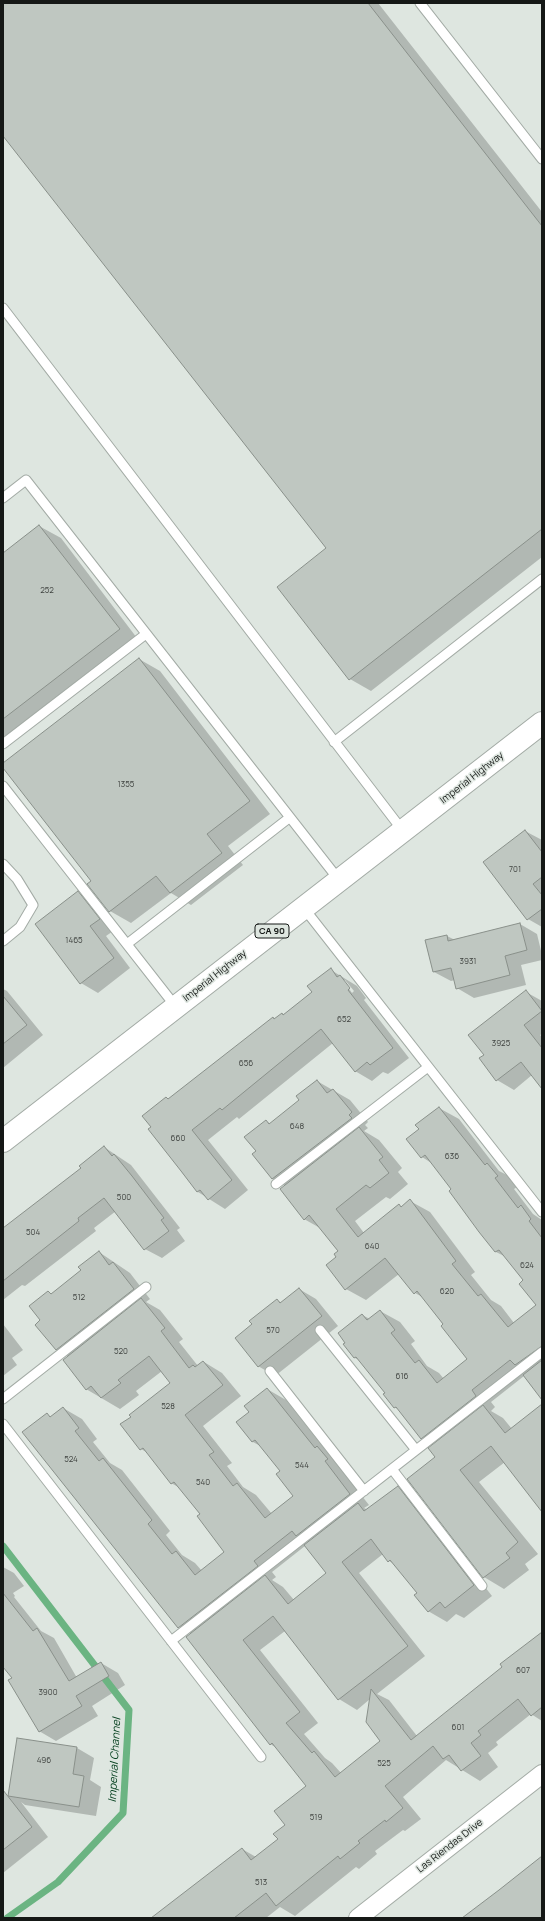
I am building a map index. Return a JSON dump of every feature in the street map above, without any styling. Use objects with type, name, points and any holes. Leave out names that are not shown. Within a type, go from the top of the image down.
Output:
[{"type":"main road","name":"Imperial Highway","points":[[3,1141],[303,907],[404,832],[542,723]]},
{"type":"street","name":"Las Riendas Drive","points":[[358,1918],[542,1774]]},
{"type":"lane","points":[[420,3],[542,159]]},
{"type":"lane","points":[[3,308],[404,832]]},
{"type":"lane","points":[[3,498],[26,480],[339,881]]},
{"type":"lane","points":[[334,742],[542,579]]},
{"type":"lane","points":[[3,744],[146,634]]},
{"type":"lane","points":[[3,786],[176,1007]]},
{"type":"lane","points":[[127,944],[289,818]]},
{"type":"lane","points":[[3,864],[17,878],[33,905],[20,927],[3,941]]},
{"type":"lane","points":[[303,907],[542,1212]]},
{"type":"lane","points":[[276,1184],[428,1066]]},
{"type":"lane","points":[[3,1398],[146,1287]]},
{"type":"lane","points":[[320,1330],[416,1450]]},
{"type":"lane","points":[[171,1642],[542,1352]]},
{"type":"lane","points":[[270,1371],[364,1491]]},
{"type":"lane","points":[[3,1424],[261,1757]]},
{"type":"lane","points":[[392,1469],[482,1586]]},
{"type":"building","points":[[3,3],[368,3],[542,226],[542,529],[349,680],[277,587],[326,548],[3,136]]},
{"type":"building","points":[[39,525],[120,629],[3,719],[3,553]]},
{"type":"building","points":[[139,658],[250,801],[207,834],[222,853],[170,893],[156,876],[109,912],[87,884],[91,881],[3,768],[3,763]]},
{"type":"building","points":[[525,830],[542,852],[542,877],[533,884],[542,895],[542,909],[527,920],[483,862]]},
{"type":"building","points":[[78,891],[100,919],[90,926],[114,958],[80,984],[35,924]]},
{"type":"building","points":[[520,923],[527,950],[505,956],[510,975],[456,989],[451,968],[433,972],[425,940],[447,935],[448,941]]},
{"type":"building","points":[[331,968],[337,977],[340,975],[350,988],[348,990],[393,1048],[370,1065],[367,1062],[355,1072],[321,1029],[222,1110],[220,1108],[192,1130],[232,1180],[208,1200],[200,1190],[197,1192],[148,1129],[151,1127],[142,1116],[166,1097],[168,1099],[273,1017],[274,1019],[282,1013],[283,1015],[312,992],[307,986]]},
{"type":"building","points":[[526,990],[542,1011],[524,1025],[542,1048],[542,1089],[521,1062],[496,1081],[479,1058],[484,1055],[468,1035]]},
{"type":"building","points":[[3,996],[27,1025],[3,1044]]},
{"type":"building","points":[[317,1080],[327,1093],[333,1089],[352,1112],[349,1115],[352,1118],[272,1179],[252,1154],[256,1151],[244,1137],[266,1120],[269,1124],[299,1100],[296,1096]]},
{"type":"building","points":[[439,1107],[485,1165],[487,1163],[498,1176],[495,1178],[518,1208],[521,1205],[531,1219],[529,1221],[542,1238],[542,1346],[515,1365],[510,1360],[472,1390],[476,1396],[421,1439],[396,1407],[394,1408],[383,1394],[385,1393],[356,1357],[354,1358],[343,1344],[345,1343],[338,1333],[362,1314],[367,1320],[380,1310],[395,1330],[391,1333],[415,1363],[419,1360],[437,1383],[467,1359],[441,1326],[443,1324],[417,1291],[414,1294],[385,1258],[345,1290],[326,1265],[336,1257],[334,1254],[338,1251],[309,1215],[304,1220],[280,1189],[359,1127],[383,1157],[379,1160],[389,1173],[370,1188],[366,1185],[336,1209],[358,1237],[399,1204],[401,1207],[410,1199],[456,1261],[452,1264],[478,1296],[481,1294],[508,1327],[536,1305],[519,1284],[523,1280],[499,1250],[495,1252],[479,1232],[449,1191],[451,1189],[425,1155],[421,1158],[406,1139],[419,1129],[415,1125]]},
{"type":"building","points":[[104,1146],[112,1156],[114,1154],[132,1176],[164,1218],[161,1220],[169,1231],[144,1250],[104,1198],[78,1218],[79,1221],[3,1281],[3,1228],[81,1168],[79,1166]]},
{"type":"building","points":[[99,1251],[109,1265],[113,1262],[134,1289],[56,1350],[35,1325],[40,1320],[29,1306],[48,1291],[51,1294],[81,1270],[78,1267]]},
{"type":"building","points":[[299,1288],[322,1316],[258,1367],[235,1338],[252,1324],[249,1321],[277,1299],[280,1303]]},
{"type":"building","points":[[141,1298],[165,1328],[161,1331],[189,1368],[193,1365],[195,1367],[203,1361],[223,1385],[185,1415],[214,1452],[209,1455],[233,1486],[237,1483],[265,1518],[293,1496],[276,1474],[280,1471],[255,1440],[252,1442],[236,1422],[249,1412],[244,1406],[267,1388],[315,1448],[317,1446],[328,1459],[325,1461],[350,1494],[296,1536],[292,1531],[254,1561],[258,1566],[178,1628],[22,1432],[47,1413],[50,1417],[63,1407],[79,1428],[75,1431],[99,1461],[103,1458],[152,1520],[148,1524],[172,1554],[176,1551],[195,1575],[224,1552],[197,1516],[200,1514],[174,1482],[171,1484],[143,1448],[140,1450],[120,1424],[131,1417],[129,1415],[170,1383],[149,1356],[118,1380],[121,1383],[101,1398],[91,1386],[86,1390],[63,1360]]},
{"type":"building","points":[[542,1360],[542,1400],[523,1375]]},
{"type":"building","points":[[542,1404],[542,1512],[491,1446],[460,1470],[518,1542],[506,1553],[510,1558],[483,1578],[407,1479],[435,1457],[428,1448],[483,1405],[505,1433]]},
{"type":"building","points":[[398,1486],[474,1585],[445,1608],[440,1602],[428,1612],[414,1595],[417,1593],[390,1560],[388,1562],[371,1539],[342,1562],[408,1646],[338,1700],[273,1616],[243,1640],[300,1712],[286,1723],[312,1753],[314,1751],[335,1777],[380,1741],[366,1722],[371,1689],[411,1740],[502,1667],[500,1664],[542,1632],[542,1707],[531,1716],[518,1699],[478,1731],[481,1735],[471,1743],[481,1756],[461,1771],[449,1755],[443,1759],[433,1746],[385,1786],[403,1808],[386,1822],[385,1820],[358,1841],[360,1843],[340,1859],[338,1856],[276,1906],[266,1893],[234,1918],[151,1918],[242,1848],[251,1860],[278,1839],[273,1834],[285,1825],[274,1811],[306,1786],[272,1743],[270,1745],[186,1637],[265,1575],[288,1604],[326,1573],[304,1545],[358,1503],[364,1511]]},
{"type":"building","points":[[3,1593],[33,1631],[37,1628],[69,1681],[101,1662],[109,1676],[76,1696],[82,1706],[39,1732],[8,1680],[12,1678],[3,1667]]},
{"type":"building","points":[[17,1738],[77,1747],[73,1774],[84,1776],[79,1807],[8,1796]]},
{"type":"building","points":[[3,1790],[32,1827],[3,1850]]},
{"type":"building","points":[[542,1856],[542,1918],[462,1918],[499,1890]]},
{"type":"waterway","name":"Imperial Channel","points":[[3,1546],[129,1710],[123,1813],[58,1882],[7,1918]]}]
